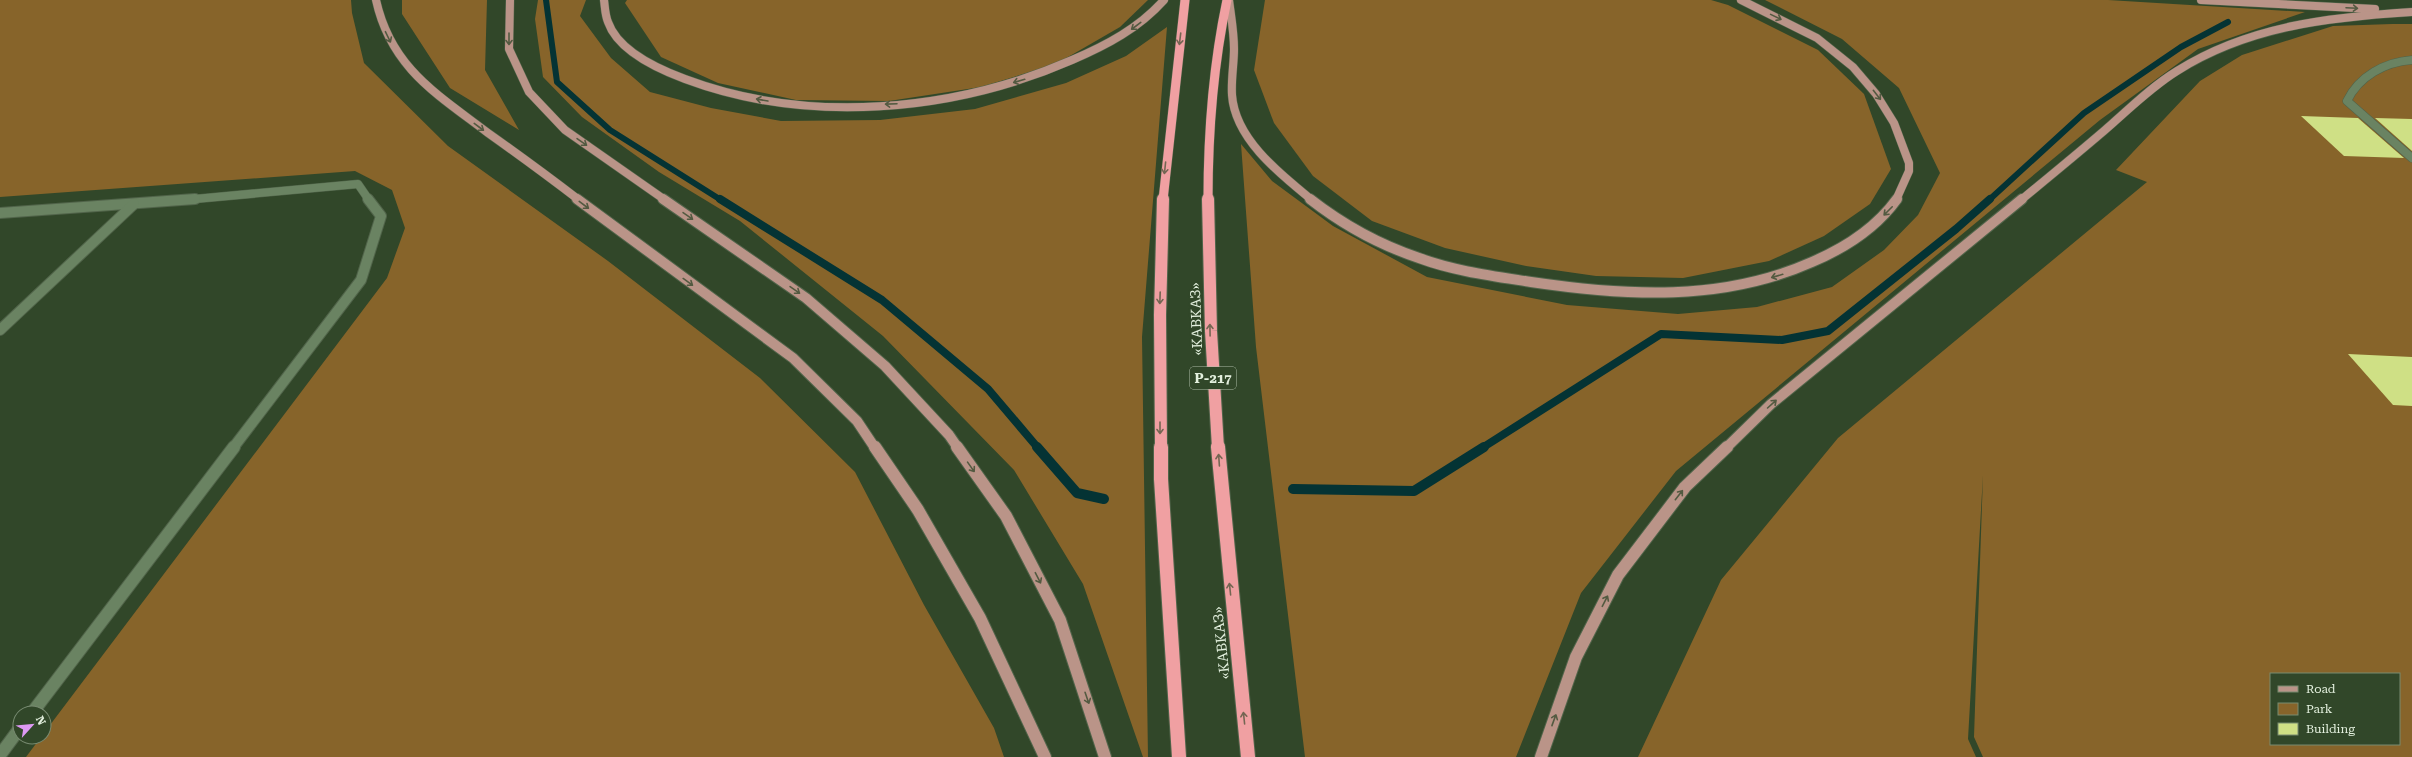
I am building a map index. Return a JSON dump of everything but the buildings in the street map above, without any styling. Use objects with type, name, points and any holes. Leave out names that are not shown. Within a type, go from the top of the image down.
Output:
[{"type":"highway","points":[[1179,757],[1161,479],[1160,315],[1164,180],[1185,0]]},
{"type":"highway","name":"«КАВКАЗ»","points":[[1228,0],[1217,38],[1210,108],[1208,230],[1211,346],[1224,527],[1248,757]]},
{"type":"main road","points":[[376,0],[379,18],[396,53],[424,85],[793,358],[858,421],[918,510],[980,618],[1046,757]]},
{"type":"main road","points":[[510,0],[509,49],[529,92],[565,130],[806,298],[885,366],[949,435],[1006,516],[1060,620],[1105,757]]},
{"type":"main road","points":[[604,0],[608,24],[624,44],[652,64],[688,81],[733,95],[769,102],[836,106],[901,104],[977,93],[1033,77],[1082,56],[1127,33],[1154,13],[1164,0]]},
{"type":"main road","points":[[1228,0],[1234,40],[1234,103],[1250,140],[1280,172],[1322,208],[1361,232],[1408,254],[1474,272],[1580,288],[1644,293],[1697,292],[1751,283],[1798,270],[1838,250],[1868,230],[1896,202],[1910,170],[1904,143],[1888,109],[1860,73],[1826,44],[1741,0]]},
{"type":"main road","points":[[2201,0],[2412,11]]},
{"type":"main road","points":[[1541,757],[1576,657],[1618,575],[1685,487],[1771,404],[2083,149],[2144,96],[2177,71],[2208,54],[2267,31],[2346,16],[2412,11]]},
{"type":"street","points":[[2412,60],[2394,63],[2367,76],[2350,93],[2347,101],[2412,158]]},
{"type":"street","points":[[0,213],[134,204],[358,184],[381,216],[361,280],[38,705]]},
{"type":"street","points":[[0,330],[134,204]]},
{"type":"street","points":[[0,755],[12,739]]},
{"type":"green space","points":[[0,0],[351,0],[352,13],[364,63],[448,146],[608,261],[760,378],[855,472],[924,605],[994,728],[1004,757],[26,757],[35,745],[52,745],[52,722],[387,278],[405,228],[392,190],[355,171],[0,197]]},
{"type":"green space","points":[[402,0],[487,0],[485,70],[519,130],[450,88],[402,14]]},
{"type":"green space","points":[[538,0],[586,0],[580,16],[611,58],[650,92],[711,108],[781,121],[880,120],[975,109],[1066,83],[1126,56],[1167,27],[1142,337],[1148,757],[1143,757],[1083,584],[1014,470],[883,336],[740,221],[659,172],[582,117],[543,77],[535,19]]},
{"type":"green space","points":[[627,0],[1148,0],[1120,27],[1056,64],[981,87],[889,101],[796,100],[718,83],[661,57],[625,3]]},
{"type":"green space","points":[[1265,0],[1711,0],[1728,5],[1818,50],[1864,94],[1891,169],[1870,204],[1824,236],[1769,261],[1683,278],[1596,276],[1526,266],[1445,248],[1372,221],[1313,176],[1274,123],[1254,70]]},
{"type":"green space","points":[[1765,0],[2108,0],[2305,12],[2198,49],[2100,120],[1676,471],[1581,593],[1516,757],[1305,757],[1256,347],[1241,144],[1272,181],[1333,226],[1427,277],[1567,305],[1678,314],[1757,307],[1832,287],[1884,250],[1918,215],[1940,173],[1899,88],[1842,39]]},
{"type":"green space","points":[[2412,24],[2412,757],[1983,757],[1974,737],[1983,475],[1968,739],[1976,757],[1638,757],[1721,580],[1838,438],[2147,182],[2116,170],[2200,81],[2242,55],[2333,26]]},
{"type":"waterway","points":[[546,0],[557,82],[610,130],[721,200]]},
{"type":"waterway","points":[[1989,200],[2084,113],[2181,47],[2228,22]]},
{"type":"waterway","points":[[720,199],[882,300],[988,389],[1038,448]]},
{"type":"waterway","points":[[1482,448],[1661,334],[1782,340],[1828,331],[1956,229],[1990,199]]},
{"type":"waterway","points":[[1037,447],[1077,493],[1104,499]]},
{"type":"waterway","points":[[1293,489],[1414,491],[1484,447]]}]
